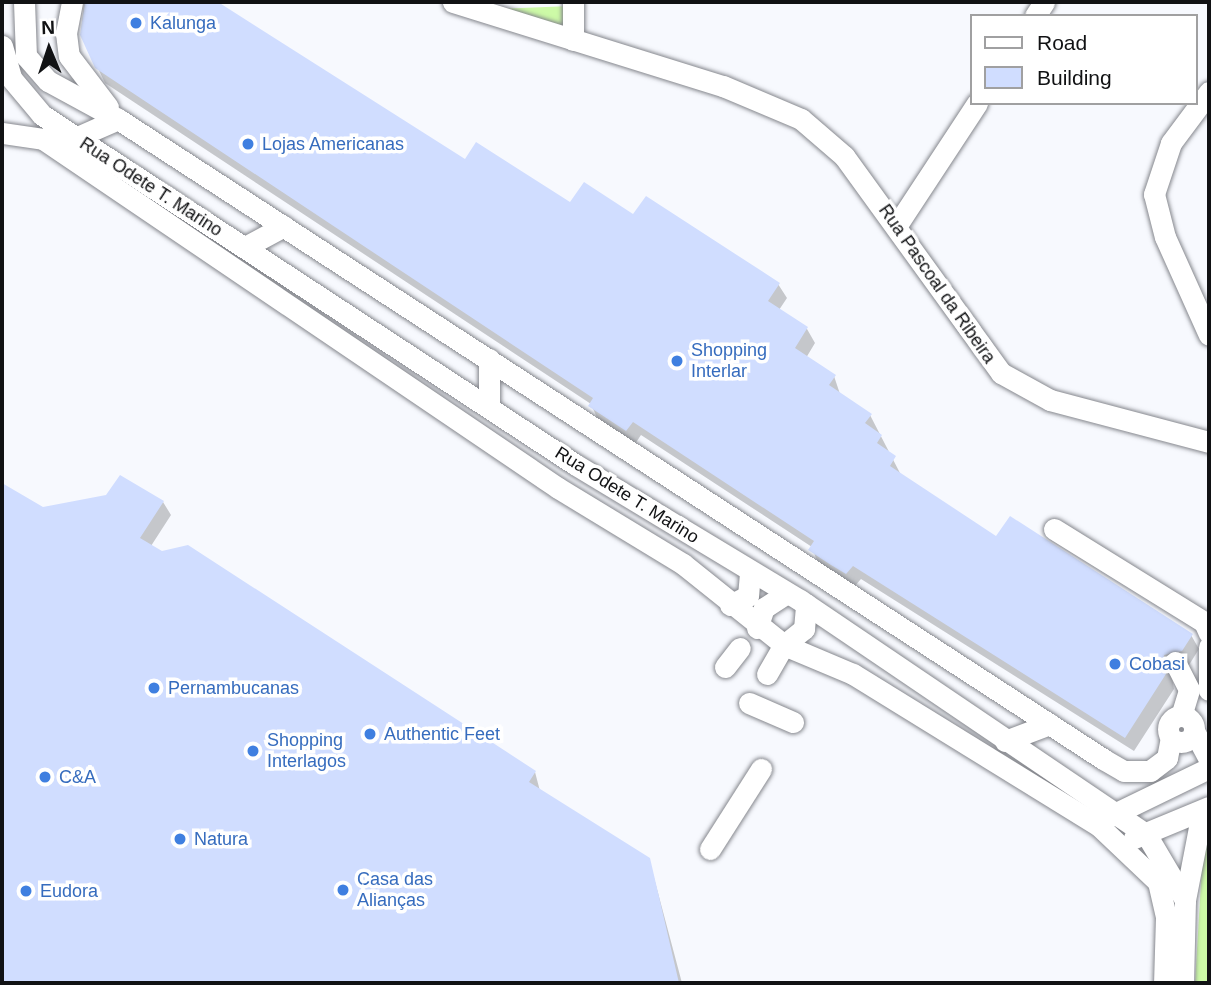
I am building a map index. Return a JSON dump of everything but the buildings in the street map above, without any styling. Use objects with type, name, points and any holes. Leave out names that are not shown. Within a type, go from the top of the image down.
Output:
[{"type":"street","points":[[24,2],[24,48],[29,65],[58,86],[118,119],[1050,724],[1136,773],[1160,766],[1182,732],[1189,690],[1175,662]]},
{"type":"street","points":[[72,2],[65,33],[72,62],[118,119]]},
{"type":"street","name":"Rua Pascoal da Ribeira","points":[[453,2],[723,86],[801,119],[844,156],[897,225],[984,355],[1018,386],[1094,414],[1209,442]]},
{"type":"street","points":[[573,2],[573,40]]},
{"type":"street","name":"Rua Odete T. Marino","points":[[2,46],[17,88],[53,123],[489,405],[806,604],[1005,741],[1114,811],[1146,834],[1185,900]]},
{"type":"street","points":[[24,48],[51,66],[72,62]]},
{"type":"street","points":[[53,123],[58,86]]},
{"type":"street","points":[[1209,92],[1171,143],[1154,194],[1165,237],[1209,335]]},
{"type":"street","points":[[897,225],[976,105]]},
{"type":"street","points":[[75,138],[118,119]]},
{"type":"street","name":"Rua Odete T. Marino","points":[[2,133],[43,139],[558,488],[683,564],[757,628],[784,645],[853,674],[1099,826],[1150,869],[1163,894],[1164,983]]},
{"type":"street","points":[[245,247],[284,226]]},
{"type":"street","points":[[489,359],[489,405]]},
{"type":"street","points":[[1054,529],[1204,622],[1209,633]]},
{"type":"street","points":[[730,605],[748,596],[750,571]]},
{"type":"street","points":[[757,628],[764,608],[787,593]]},
{"type":"street","points":[[767,674],[784,645],[804,629],[806,604]]},
{"type":"street","points":[[725,667],[740,648]]},
{"type":"street","points":[[1209,648],[1209,690]]},
{"type":"street","points":[[749,703],[793,722]]},
{"type":"street","points":[[1005,741],[1050,724]]},
{"type":"street","points":[[1099,826],[1114,811],[1207,771],[1182,732]]},
{"type":"street","points":[[710,849],[761,769]]},
{"type":"street","points":[[1118,842],[1146,834],[1206,809]]},
{"type":"street","points":[[1183,983],[1185,900],[1206,809]]},
{"type":"green space","points":[[571,6],[570,32],[495,9]]},
{"type":"green space","points":[[1209,824],[1209,983],[1195,983],[1203,849]]},
{"type":"place","name":"Kalunga","points":[[136,23]]},
{"type":"place","name":"Lojas Americanas","points":[[248,144]]},
{"type":"place","name":"Shopping Interlar","points":[[677,361]]},
{"type":"place","name":"Cobasi","points":[[1115,664]]},
{"type":"place","name":"Pernambucanas","points":[[154,688]]},
{"type":"place","name":"Authentic Feet","points":[[370,734]]},
{"type":"place","name":"Shopping Interlagos","points":[[253,751]]},
{"type":"place","name":"C&A","points":[[45,777]]},
{"type":"place","name":"Natura","points":[[180,839]]},
{"type":"place","name":"Casa das Alianças","points":[[343,890]]},
{"type":"place","name":"Eudora","points":[[26,891]]}]
